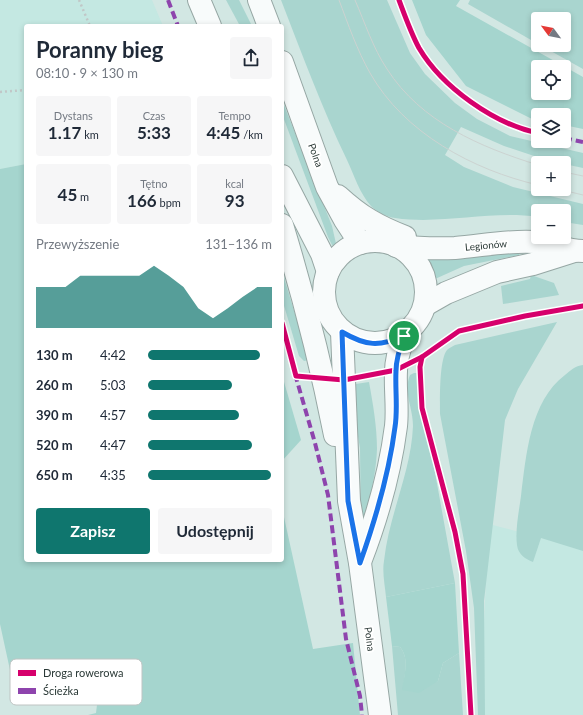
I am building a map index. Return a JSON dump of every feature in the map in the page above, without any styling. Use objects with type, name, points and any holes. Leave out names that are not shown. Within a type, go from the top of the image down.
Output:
[{"type":"street","points":[[199,0],[209,24]]},
{"type":"street","points":[[259,0],[268,24]]},
{"type":"street","name":"Polna","points":[[284,68],[327,187],[345,220],[360,243]]},
{"type":"street","points":[[284,180],[322,254],[328,272]]},
{"type":"street","points":[[327,187],[357,214],[382,228],[412,239],[453,248]]},
{"type":"street","points":[[284,231],[294,263],[324,379],[348,501]]},
{"type":"street","points":[[379,241],[396,246],[413,257],[424,275],[427,295],[425,305],[418,322],[404,336],[389,342],[373,344],[357,341],[342,332],[331,320],[325,305],[324,288],[328,272],[341,254],[360,243],[379,241]]},
{"type":"street","name":"Legionów","points":[[396,246],[453,248],[535,242],[579,251]]},
{"type":"street","name":"Legionów","points":[[425,305],[446,293],[497,272],[579,251]]},
{"type":"street","name":"Polna","points":[[342,332],[348,501],[360,563],[380,715]]},
{"type":"street","name":"Polna","points":[[360,563],[375,522],[389,468],[396,424],[397,356],[404,336]]},
{"type":"path","points":[[79,0],[89,24]]},
{"type":"path","points":[[0,92],[24,90]]},
{"type":"shaded area","points":[[0,0],[152,0],[162,24],[24,24],[24,164],[0,169]]},
{"type":"shaded area","points":[[226,0],[239,0],[251,24],[239,24]]},
{"type":"shaded area","points":[[281,0],[387,0],[410,53],[425,74],[455,103],[477,119],[510,136],[531,141],[531,148],[562,148],[583,153],[583,168],[571,165],[571,156],[534,156],[504,146],[461,127],[445,155],[464,167],[513,187],[531,191],[531,196],[550,196],[583,204],[583,225],[571,223],[571,204],[531,204],[531,216],[502,215],[431,220],[395,218],[376,210],[367,201],[358,184],[329,121]]},
{"type":"shaded area","points":[[412,0],[460,0],[456,6],[531,48],[531,52],[538,52],[553,60],[531,60],[531,100],[571,100],[571,70],[583,77],[583,129],[571,126],[571,108],[531,108],[531,118],[466,86],[426,35]]},
{"type":"shaded area","points":[[470,0],[583,0],[583,69],[571,62],[571,60],[567,60],[553,52],[571,52],[571,12],[531,12],[531,40],[468,4]]},
{"type":"shaded area","points":[[284,105],[332,226],[337,248],[332,245],[284,119]]},
{"type":"shaded area","points":[[24,164],[24,562],[284,562],[284,517],[313,649],[353,643],[360,715],[88,715],[96,713],[97,705],[142,705],[142,659],[10,659],[10,670],[0,624],[0,169]]},
{"type":"shaded area","points":[[520,251],[519,255],[464,266],[435,279],[426,256]]},
{"type":"shaded area","points":[[531,275],[554,283],[559,295],[503,304],[501,286],[530,279]]},
{"type":"shaded area","points":[[284,278],[309,360],[304,361],[299,356],[284,306]]},
{"type":"shaded area","points":[[557,322],[518,389],[505,420],[484,601],[485,715],[478,715],[474,608],[466,551],[440,414],[440,380],[444,355],[447,350],[455,345]]},
{"type":"shaded area","points":[[583,365],[583,551],[541,538],[533,562],[520,554],[516,533],[525,464],[532,430],[544,399],[553,386],[571,370]]},
{"type":"shaded area","points":[[417,373],[455,583],[386,597],[383,565],[390,527],[404,477],[411,443],[413,419],[408,394],[408,381],[410,375]]},
{"type":"shaded area","points":[[284,382],[301,440],[284,459]]},
{"type":"shaded area","points":[[369,382],[376,424],[377,449],[369,502],[361,533],[360,448],[349,385]]},
{"type":"shaded area","points":[[489,524],[583,549],[583,715],[483,715],[481,680]]},
{"type":"shaded area","points":[[455,583],[459,653],[443,663],[438,681],[419,693],[402,690],[406,662],[400,647],[392,646],[386,597]]},
{"type":"shaded area","points":[[392,646],[400,647],[405,657],[406,668],[403,690],[438,681],[443,663],[459,653],[463,715],[398,715]]},
{"type":"tram line","points":[[339,0],[349,28],[365,64],[384,94],[401,114],[442,146],[465,159],[489,170],[531,183]]},
{"type":"tram line","points":[[355,0],[373,44],[382,61],[401,88],[417,104],[434,118],[474,141],[531,163]]},
{"type":"tram line","points":[[571,173],[583,176]]},
{"type":"tram line","points":[[571,192],[583,195]]},
{"type":"marked path","points":[[168,0],[177,24]]},
{"type":"marked path","points":[[571,139],[583,142]]},
{"type":"marked path","points":[[295,374],[328,495],[346,639],[360,696],[362,715]]},
{"type":"cycle path","points":[[399,0],[419,48],[429,62],[455,90],[487,112],[504,121],[531,131]]},
{"type":"cycle path","points":[[284,331],[296,376],[344,380],[396,370],[422,357],[459,331],[525,316],[583,306]]},
{"type":"cycle path","points":[[422,357],[420,367],[422,408],[455,532],[463,574],[471,715]]},
{"type":"route","points":[[342,332],[357,341],[373,344],[389,342],[404,336],[397,356],[396,424],[389,468],[375,522],[360,563],[348,501],[342,332]]}]
